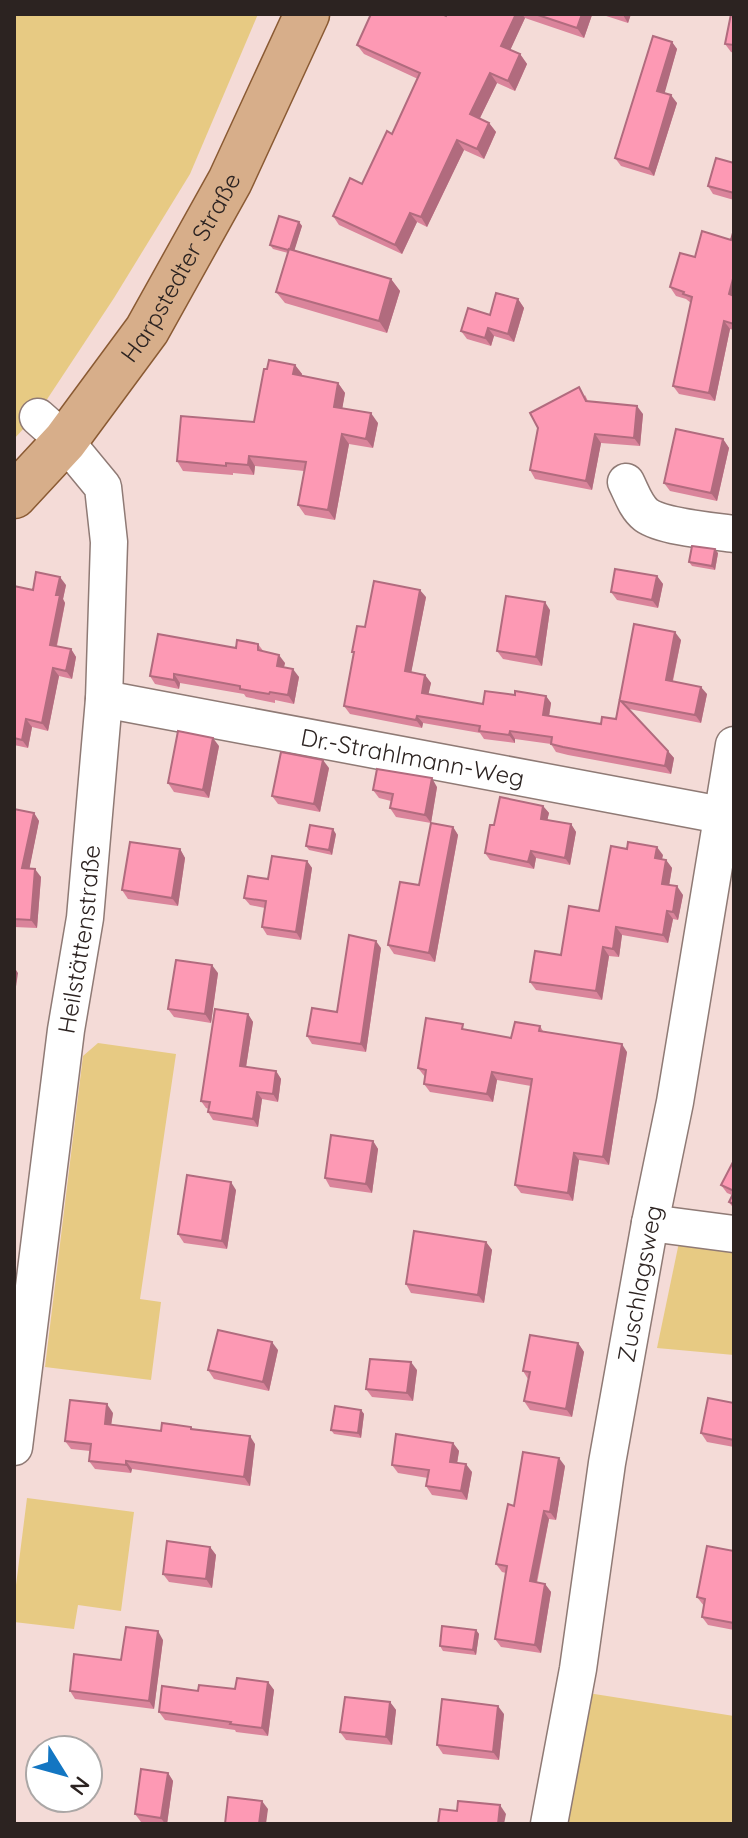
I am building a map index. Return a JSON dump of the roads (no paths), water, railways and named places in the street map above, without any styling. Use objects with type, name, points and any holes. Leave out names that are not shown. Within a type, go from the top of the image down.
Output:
[{"type":"main road","name":"Harpstedter Straße","points":[[14,496],[51,429],[147,330],[230,181],[307,14]]},
{"type":"street","name":"Heilstättenstraße","points":[[14,1447],[66,1030],[85,918],[104,699],[109,542],[103,487],[51,429]]},
{"type":"street","points":[[626,482],[636,503],[648,516],[673,525],[734,534]]},
{"type":"street","name":"Dr.-Strahlmann-Weg","points":[[104,699],[721,815]]},
{"type":"street","name":"Zuschlagsweg","points":[[549,1824],[578,1669],[607,1463],[675,1102],[733,756]]},
{"type":"street","points":[[650,1223],[734,1234]]}]
